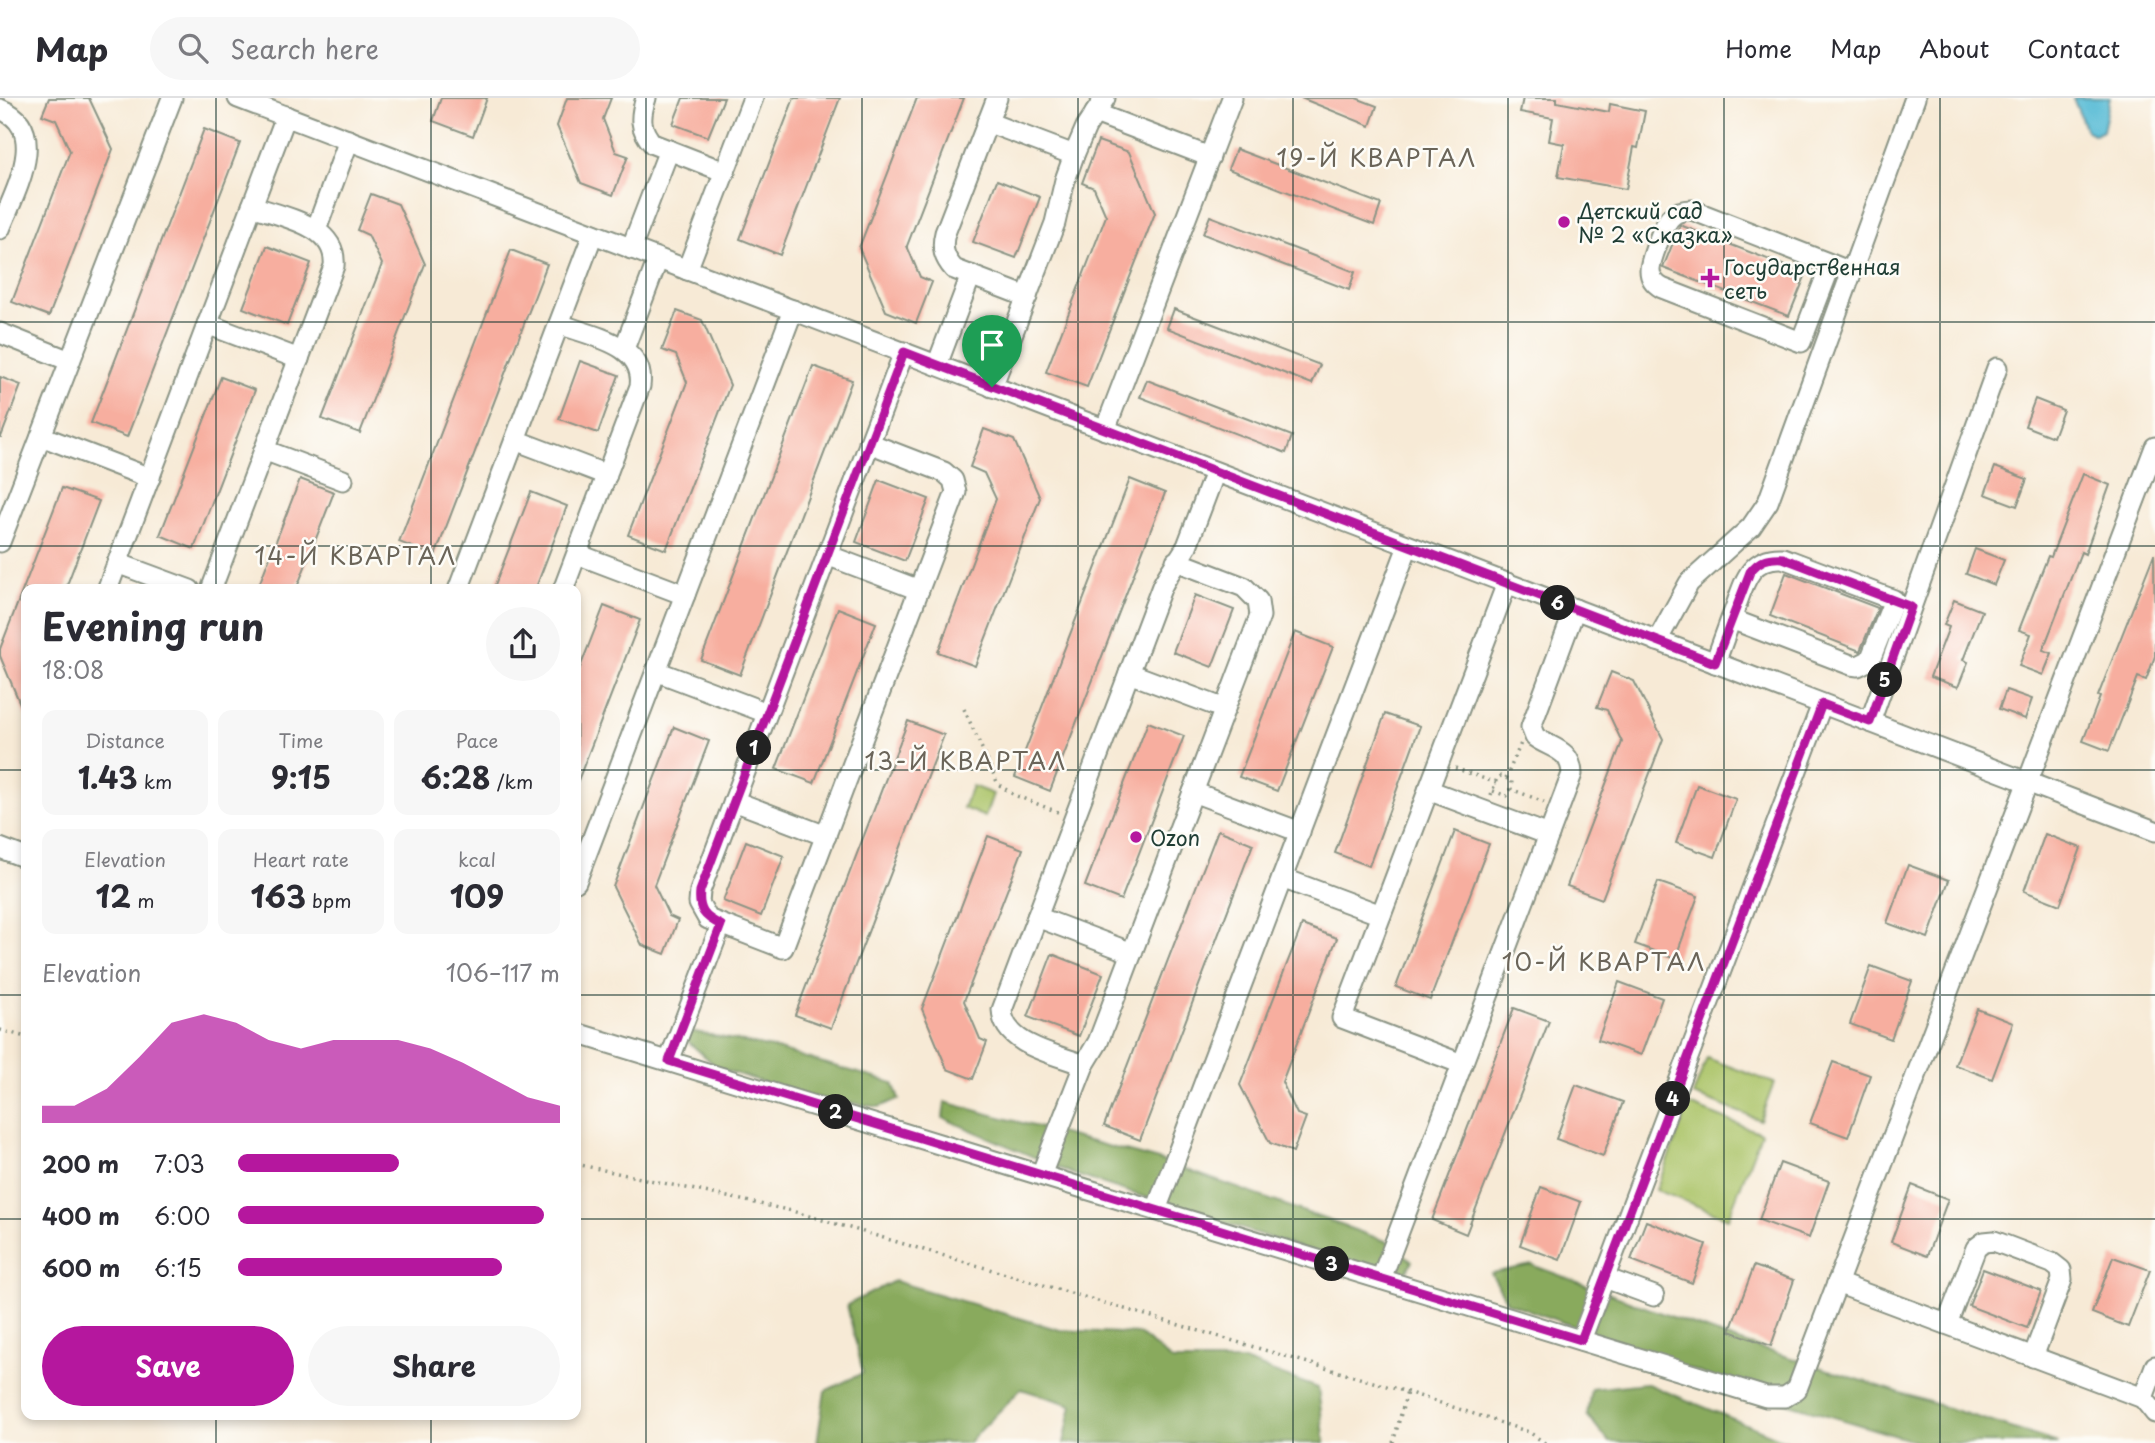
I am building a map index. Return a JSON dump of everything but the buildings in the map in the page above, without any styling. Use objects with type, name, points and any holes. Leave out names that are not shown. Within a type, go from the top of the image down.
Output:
[{"type":"street","points":[[0,542],[172,98]]},
{"type":"street","points":[[238,98],[2155,831]]},
{"type":"street","points":[[646,98],[641,115],[643,130],[653,144],[725,172]]},
{"type":"street","points":[[687,270],[753,98]]},
{"type":"street","points":[[997,98],[943,240],[945,256],[954,269],[1027,297]]},
{"type":"street","points":[[1105,429],[1232,98]]},
{"type":"street","points":[[1657,641],[1689,583],[1751,527],[1768,502],[1915,98]]},
{"type":"street","points":[[992,387],[1055,223],[1074,155],[1086,127],[1100,105],[1210,156]]},
{"type":"street","points":[[0,229],[26,161],[27,148],[19,124],[6,106]]},
{"type":"street","points":[[109,584],[286,116]]},
{"type":"street","points":[[987,122],[1074,155]]},
{"type":"street","points":[[316,230],[349,140]]},
{"type":"street","points":[[631,248],[669,150]]},
{"type":"street","points":[[213,584],[334,266],[331,245],[316,230],[252,206]]},
{"type":"street","points":[[1823,350],[1656,284],[1651,275],[1651,265],[1667,221],[1674,214],[1685,210],[1851,272]]},
{"type":"street","points":[[460,584],[593,234]]},
{"type":"street","points":[[624,349],[658,259]]},
{"type":"street","points":[[1801,342],[1831,264]]},
{"type":"street","points":[[937,365],[971,275]]},
{"type":"street","points":[[581,869],[793,310]]},
{"type":"street","points":[[207,324],[299,359]]},
{"type":"street","points":[[559,324],[624,349],[636,359],[640,368],[640,386],[566,584]]},
{"type":"street","points":[[0,333],[70,360]]},
{"type":"street","points":[[869,443],[944,472],[953,480],[956,492],[783,948],[708,919],[699,903],[700,891],[869,443],[904,352]]},
{"type":"street","points":[[1870,722],[1902,603],[1997,368]]},
{"type":"street","points":[[41,436],[150,478]]},
{"type":"street","points":[[515,440],[607,475]]},
{"type":"street","points":[[581,1034],[1766,1397],[1779,1398],[1797,1389],[2155,447]]},
{"type":"street","points":[[264,450],[343,480]]},
{"type":"street","points":[[1084,1065],[1022,1041],[1010,1033],[1004,1023],[1002,1010],[1162,586],[1187,546],[1215,472]]},
{"type":"street","points":[[1156,1210],[1408,545]]},
{"type":"street","points":[[577,554],[685,595]]},
{"type":"street","points":[[827,555],[919,590]]},
{"type":"street","points":[[1715,663],[1750,572],[1756,564],[1771,557],[1783,558],[1902,603]]},
{"type":"street","points":[[1041,1175],[1084,1065],[1096,1047],[1260,616],[1258,601],[1244,587],[1176,561]]},
{"type":"street","points":[[117,563],[174,584]]},
{"type":"street","points":[[1462,1064],[1342,1018],[1507,583]]},
{"type":"street","points":[[1731,620],[1858,666],[1870,660],[1902,603]]},
{"type":"street","points":[[1381,1279],[1572,774],[1572,765],[1564,753],[1542,742],[1532,732],[1533,721],[1575,609]]},
{"type":"street","points":[[656,671],[767,713]]},
{"type":"street","points":[[1129,673],[1225,709]]},
{"type":"street","points":[[1581,1340],[1822,704]]},
{"type":"street","points":[[1428,790],[1549,835]]},
{"type":"street","points":[[1193,792],[1300,832]]},
{"type":"street","points":[[734,801],[826,836]]},
{"type":"street","points":[[0,848],[21,856]]},
{"type":"street","points":[[1282,878],[1381,915]]},
{"type":"street","points":[[1037,917],[1132,953]]},
{"type":"street","points":[[669,1061],[721,925]]},
{"type":"street","points":[[1947,1324],[1979,1244],[1994,1241],[2057,1266],[2062,1274],[2033,1357]]},
{"type":"street","points":[[1605,1278],[1654,1296]]},
{"type":"street","points":[[1837,1283],[2033,1357],[2149,1405],[2155,1366]]},
{"type":"path","points":[[964,709],[994,775],[1004,790],[1074,818]]},
{"type":"path","points":[[1506,778],[1518,747],[1532,732]]},
{"type":"path","points":[[1439,761],[1496,783]]},
{"type":"path","points":[[1485,811],[1496,783],[1499,777],[1513,782],[1507,796],[1493,791]]},
{"type":"path","points":[[1511,789],[1559,808]]},
{"type":"path","points":[[0,1030],[21,1036]]},
{"type":"path","points":[[581,1165],[792,1211],[1407,1392],[1529,1432],[1545,1443]]},
{"type":"path","points":[[1393,1443],[1407,1392]]},
{"type":"green space","points":[[972,786],[993,794],[985,817],[963,808]]},
{"type":"green space","points":[[691,1031],[772,1048],[893,1083],[899,1099],[879,1107],[807,1096],[718,1068],[684,1038]]},
{"type":"green space","points":[[1707,1058],[1774,1083],[1760,1120],[1693,1095]]},
{"type":"green space","points":[[945,1102],[1162,1161],[1391,1243],[1412,1261],[1407,1271],[1348,1263],[1073,1174],[943,1118]]},
{"type":"green space","points":[[1689,1105],[1761,1133],[1728,1218],[1656,1190]]},
{"type":"green space","points":[[1532,1265],[1731,1339],[2058,1443],[1920,1443],[1763,1396],[1507,1302],[1491,1273]]},
{"type":"green space","points":[[894,1281],[1060,1330],[1139,1334],[1173,1361],[1244,1361],[1318,1388],[1325,1443],[1064,1443],[1072,1405],[1021,1389],[968,1443],[817,1443],[825,1391],[863,1373],[847,1305]]},
{"type":"green space","points":[[1645,1383],[1792,1443],[1609,1442],[1587,1415],[1591,1389]]},
{"type":"water","points":[[2073,98],[2110,98],[2103,131],[2095,135],[2086,130]]},
{"type":"place","name":"Детский сад № 2 «Сказка»","points":[[1564,222]]},
{"type":"place","name":"Государственная сеть","points":[[1710,278]]},
{"type":"place","name":"Ozon","points":[[1136,837]]},
{"type":"district","name":"19-Й КВАРТАЛ","points":[[1377,157]]},
{"type":"district","name":"14-Й КВАРТАЛ","points":[[356,555]]},
{"type":"district","name":"13-Й КВАРТАЛ","points":[[966,760]]},
{"type":"district","name":"10-Й КВАРТАЛ","points":[[1604,961]]},
{"type":"route","points":[[904,352],[992,387],[1715,663],[1750,572],[1756,564],[1771,557],[1783,558],[1911,607],[1870,722],[1822,704],[1581,1340],[669,1061],[721,925],[708,919],[702,912],[699,903],[700,891],[904,352]]}]
